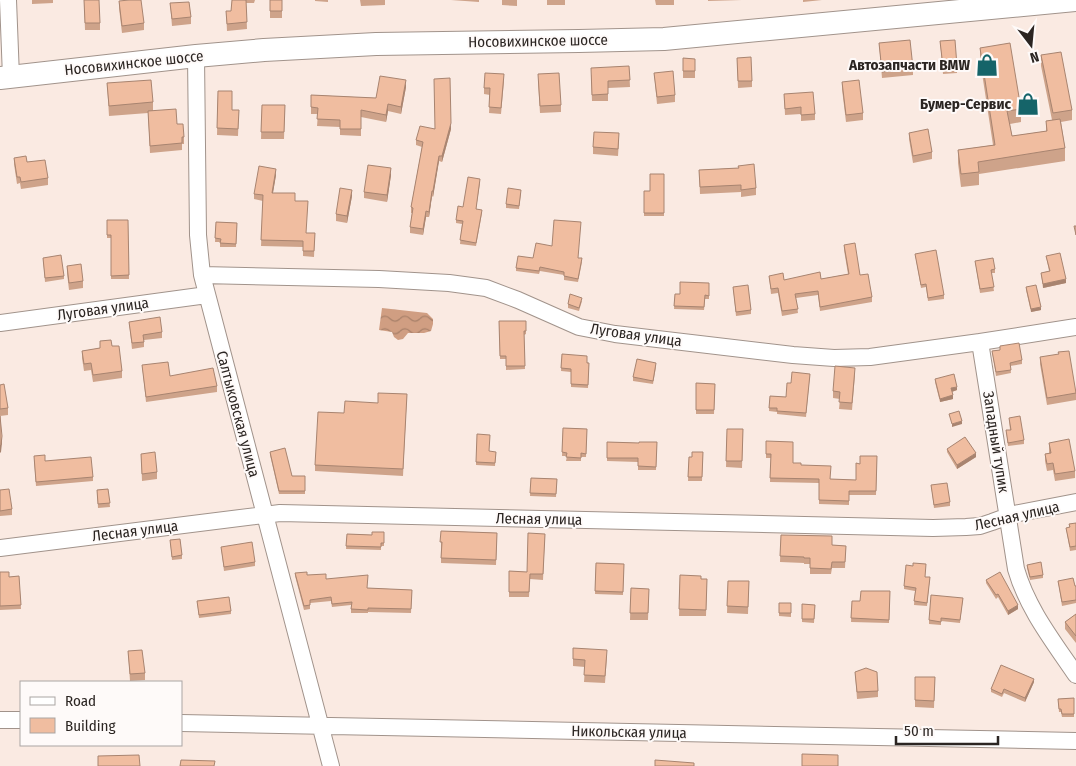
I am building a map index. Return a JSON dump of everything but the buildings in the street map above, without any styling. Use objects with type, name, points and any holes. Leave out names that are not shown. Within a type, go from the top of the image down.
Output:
[{"type":"main road","name":"Носовихинское шоссе","points":[[6,77],[264,50],[376,44],[664,39],[1076,0]]},
{"type":"street","points":[[6,77],[8,0]]},
{"type":"street","name":"Салтыковская улица","points":[[196,56],[199,260],[331,766]]},
{"type":"street","name":"Луговая улица","points":[[202,275],[380,279],[449,283],[486,288],[579,327],[615,334],[834,358],[870,357],[1076,328]]},
{"type":"street","name":"Луговая улица","points":[[0,323],[207,294]]},
{"type":"street","name":"Западный тупик","points":[[980,342],[1016,569],[1025,594],[1044,628],[1076,675]]},
{"type":"street","name":"Лесная улица","points":[[0,548],[265,514],[294,513],[933,528],[980,526],[1014,514],[1076,502]]},
{"type":"street","points":[[0,720],[20,720]]},
{"type":"street","name":"Никольская улица","points":[[182,724],[1076,741]]},
{"type":"water","points":[[382,308],[427,313],[433,319],[431,331],[408,333],[403,339],[398,340],[392,332],[379,330]]},
{"type":"place","name":"Автозапчасти BMW","points":[[987,65]]},
{"type":"place","name":"Бумер-Сервис","points":[[1028,104]]}]
